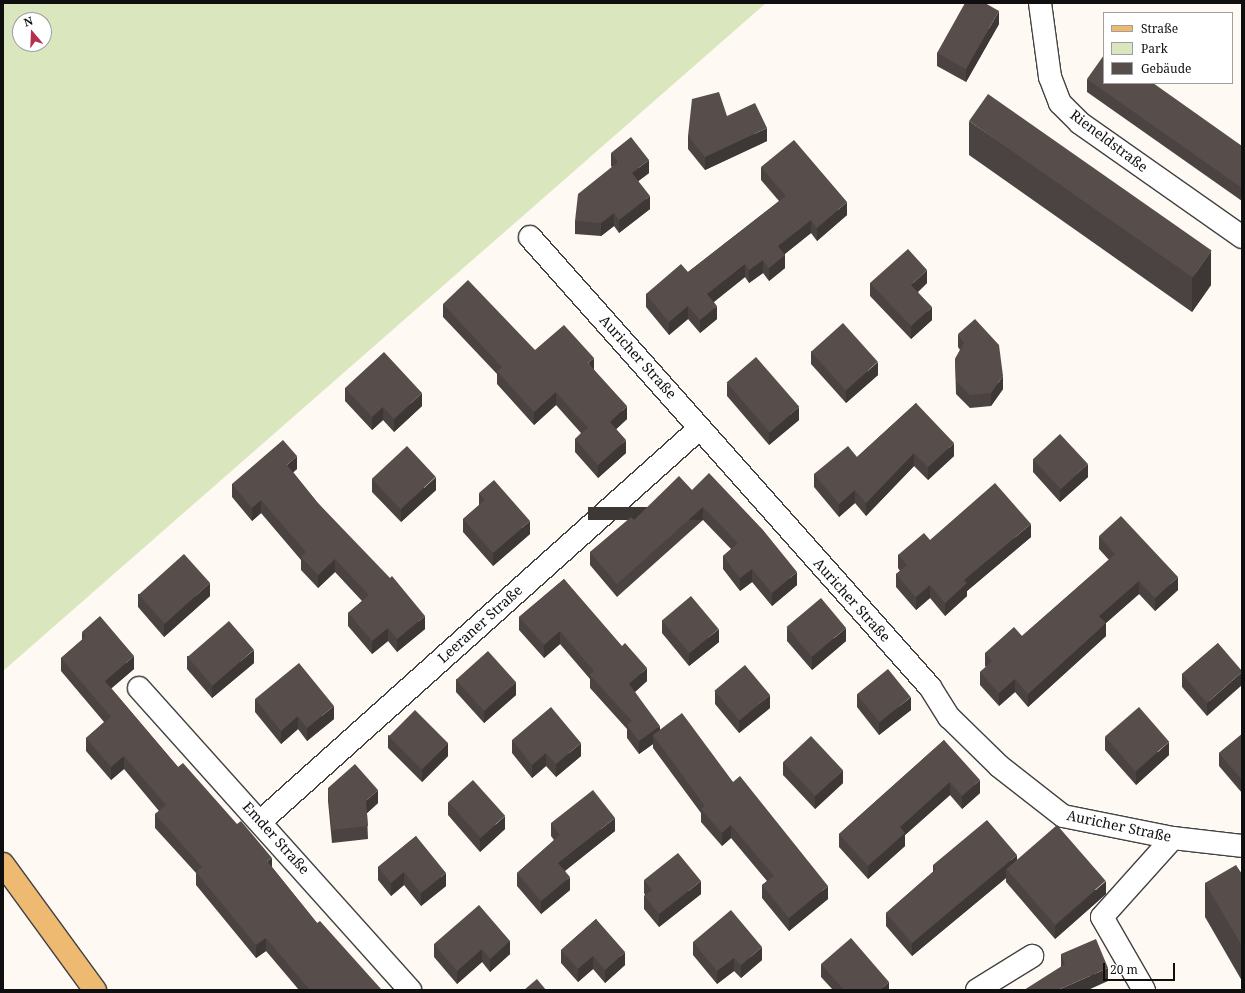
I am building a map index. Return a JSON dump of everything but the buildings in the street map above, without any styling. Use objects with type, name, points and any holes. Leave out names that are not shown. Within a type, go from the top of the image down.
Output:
[{"type":"main road","points":[[3,864],[96,990]]},
{"type":"street","name":"Rieneldstraße","points":[[1040,3],[1050,77],[1060,103],[1080,123],[1242,237]]},
{"type":"street","name":"Auricher Straße","points":[[530,237],[930,687],[949,717],[999,766],[1064,816],[1173,838],[1242,846]]},
{"type":"street","name":"Leeraner Straße","points":[[261,821],[700,428]]},
{"type":"street","name":"Emder Straße","points":[[139,688],[261,821],[410,990]]},
{"type":"street","points":[[1144,990],[1102,917],[1173,838]]},
{"type":"street","points":[[976,990],[1032,956]]},
{"type":"green space","points":[[3,3],[766,3],[3,671]]}]
